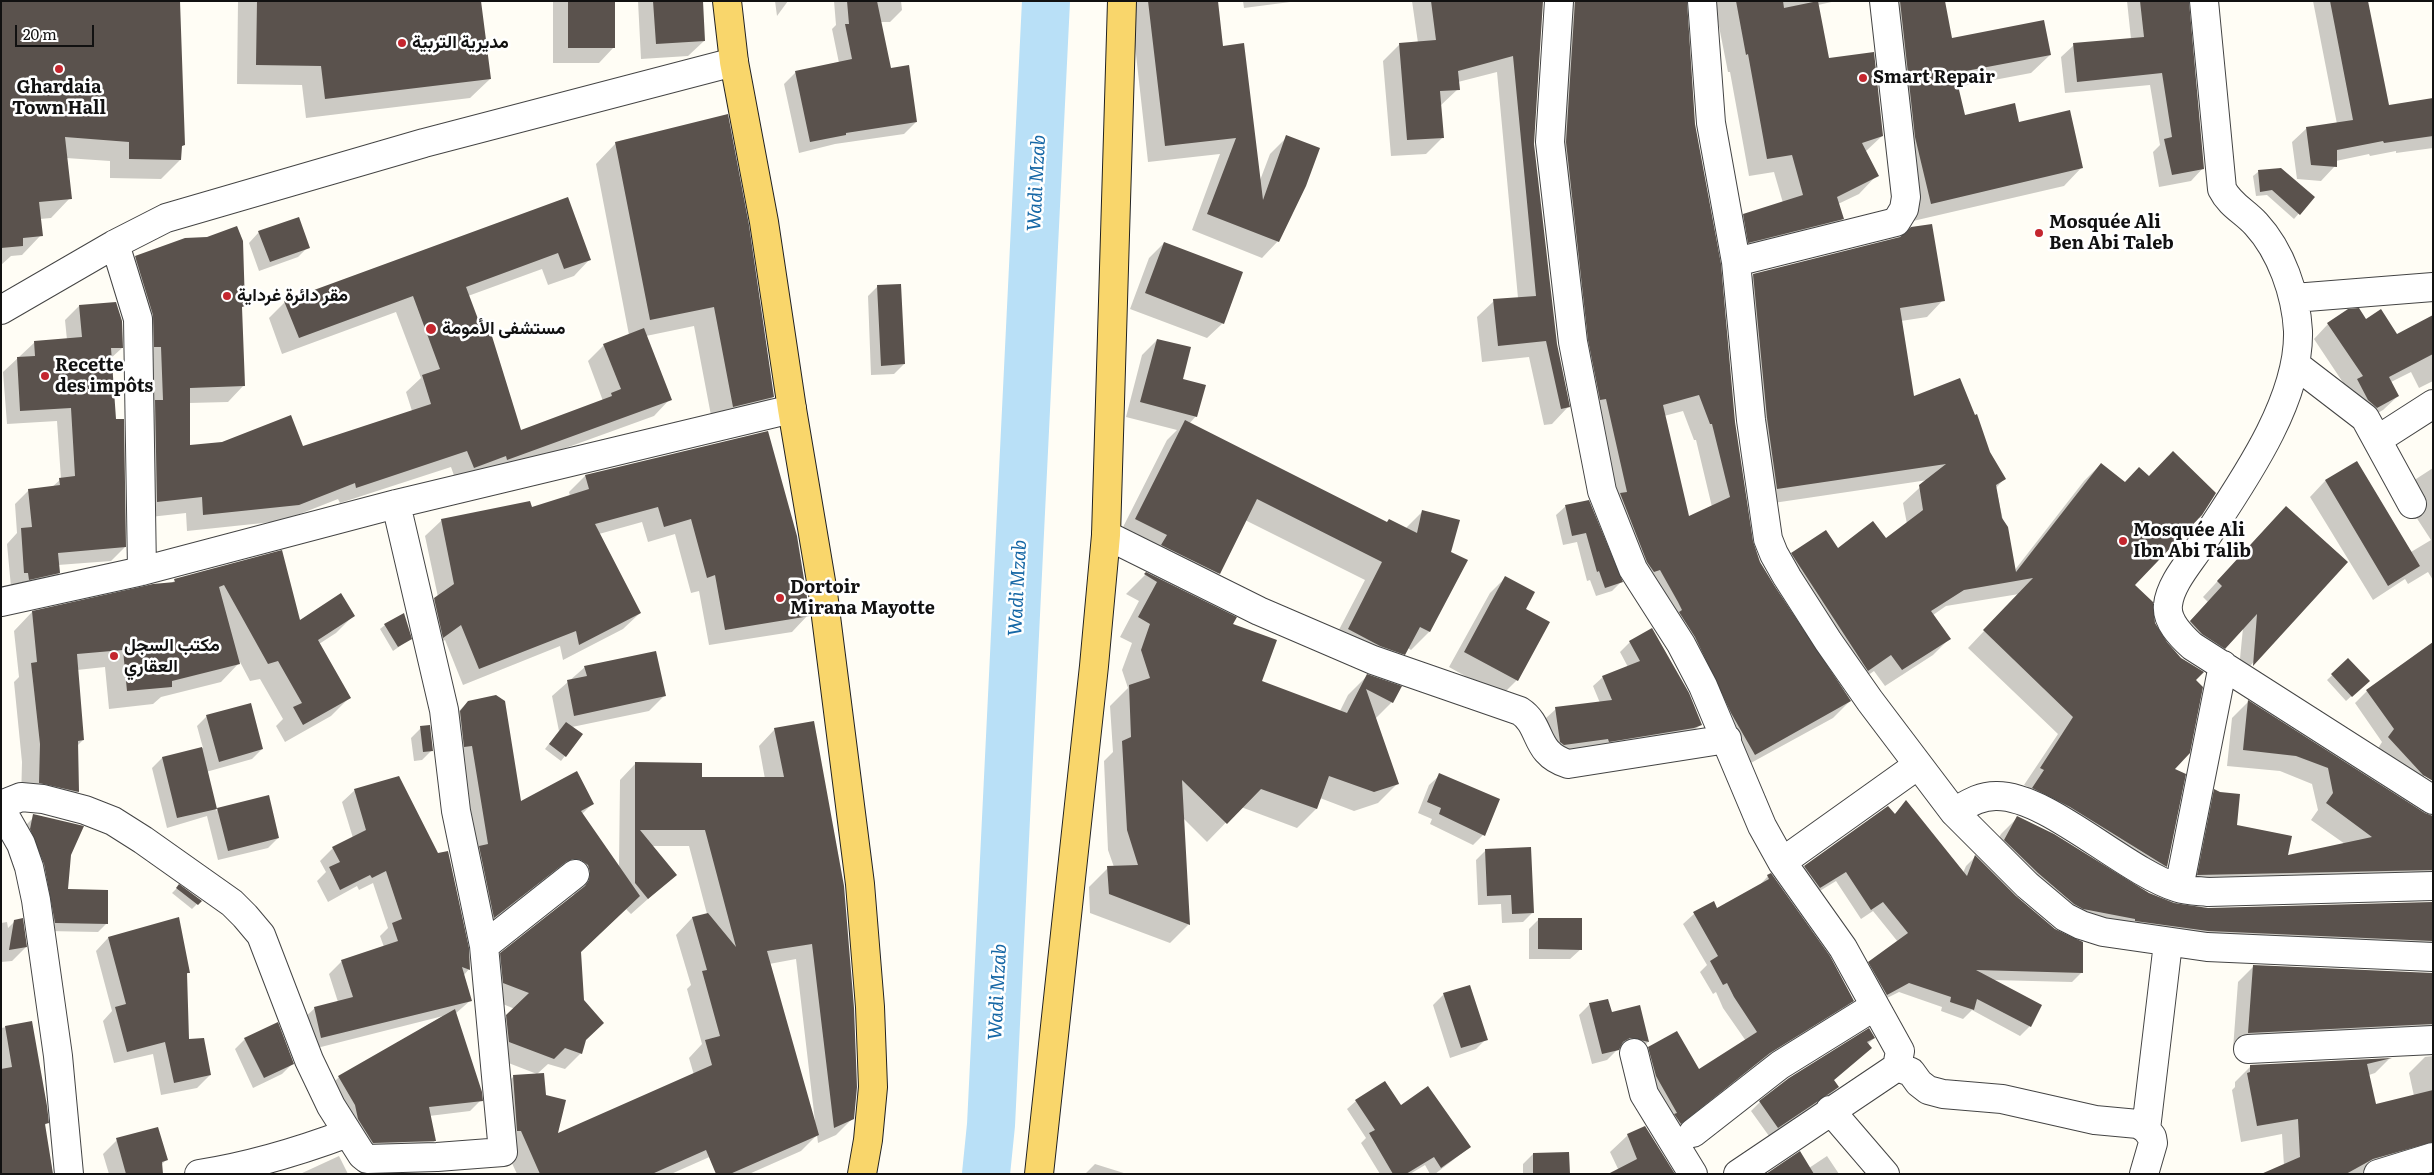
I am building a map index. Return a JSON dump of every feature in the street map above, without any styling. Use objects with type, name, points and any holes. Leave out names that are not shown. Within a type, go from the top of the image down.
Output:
[{"type":"main road","points":[[727,1],[734,62],[764,222],[792,409],[824,593],[860,884],[870,1007],[873,1087],[868,1140],[862,1174]]},
{"type":"main road","points":[[1039,1174],[1094,666],[1106,535],[1122,1]]},
{"type":"street","points":[[1559,1],[1550,142],[1573,342],[1602,491],[1633,569],[1681,644],[1726,739],[1762,826],[1782,862],[1843,948],[1900,1051],[1896,1066],[1738,1174]]},
{"type":"street","points":[[1702,1],[1711,123],[1736,262],[1752,430],[1765,526],[1774,554],[1828,641],[1918,765],[1954,812],[2034,892],[2065,917],[2080,925],[2103,932],[2168,943],[2239,950],[2433,957]]},
{"type":"street","points":[[1736,262],[1896,222],[1904,209],[1906,197],[1884,1]]},
{"type":"street","points":[[2204,1],[2222,189],[2226,198],[2264,232],[2277,254],[2294,298],[2298,331],[2296,365],[2288,394],[2237,491],[2176,584],[2168,605],[2171,620],[2180,634],[2192,646],[2429,791]]},
{"type":"street","points":[[1,310],[116,244],[166,218],[424,143],[734,62]]},
{"type":"street","points":[[116,244],[138,319],[142,571]]},
{"type":"street","points":[[2294,298],[2433,286]]},
{"type":"street","points":[[2296,365],[2365,418],[2412,504]]},
{"type":"street","points":[[2377,440],[2433,404]]},
{"type":"street","points":[[1,602],[142,571],[396,504],[792,409]]},
{"type":"street","points":[[1,804],[21,797],[43,799],[113,821],[144,840],[232,903],[261,935],[309,1060],[331,1106],[362,1155],[367,1159],[437,1158],[503,1152],[484,946],[456,811],[444,710],[396,504]]},
{"type":"street","points":[[1106,535],[1259,611],[1373,660],[1520,711],[1531,723],[1547,753],[1557,761],[1568,764],[1726,739]]},
{"type":"street","points":[[2179,888],[2223,666]]},
{"type":"street","points":[[1782,862],[1918,765]]},
{"type":"street","points":[[1954,812],[1977,798],[1997,796],[2034,806],[2054,816],[2128,864],[2179,888],[2208,892],[2433,886]]},
{"type":"street","points":[[1,809],[26,859],[36,900],[58,1056],[69,1174]]},
{"type":"street","points":[[484,946],[576,874]]},
{"type":"street","points":[[2146,1128],[2168,943]]},
{"type":"street","points":[[1694,1133],[1780,1065],[1875,1006]]},
{"type":"street","points":[[2248,1049],[2433,1040]]},
{"type":"street","points":[[1634,1053],[1644,1094],[1693,1174]]},
{"type":"street","points":[[1896,1066],[1911,1072],[1919,1083],[1928,1090],[1943,1094],[2002,1099],[2095,1120],[2138,1124],[2146,1128],[2152,1137],[2153,1143],[2144,1174]]},
{"type":"street","points":[[1830,1110],[1885,1174]]},
{"type":"street","points":[[199,1174],[240,1166],[305,1149],[348,1133]]},
{"type":"street","points":[[2378,1174],[2433,1157]]},
{"type":"building","points":[[1,1],[180,1],[185,145],[182,146],[181,160],[129,159],[129,142],[65,137],[72,199],[39,202],[43,236],[23,238],[23,246],[1,248]]},
{"type":"building","points":[[257,1],[481,1],[491,79],[325,99],[321,66],[256,65]]},
{"type":"building","points":[[568,1],[615,1],[615,48],[568,48]]},
{"type":"building","points":[[653,1],[703,1],[705,41],[656,44]]},
{"type":"building","points":[[847,1],[877,1],[891,68],[909,65],[917,122],[846,133],[846,135],[810,142],[795,71],[852,59],[845,24],[849,24]]},
{"type":"building","points":[[1148,1],[1218,1],[1223,46],[1244,43],[1263,200],[1286,135],[1320,148],[1306,186],[1279,242],[1207,214],[1236,138],[1165,146]]},
{"type":"building","points":[[1431,1],[1543,1],[1534,144],[1557,344],[1570,407],[1561,409],[1546,341],[1498,346],[1493,299],[1536,296],[1513,56],[1458,71],[1460,90],[1440,91],[1444,138],[1407,140],[1399,43],[1436,40]]},
{"type":"building","points":[[1575,1],[1687,1],[1695,124],[1721,264],[1735,422],[1753,541],[1760,562],[1774,585],[1851,701],[1755,755],[1731,713],[1695,637],[1679,612],[1682,610],[1678,602],[1660,570],[1654,572],[1647,562],[1620,493],[1627,492],[1606,399],[1600,400],[1588,340],[1566,142]],"holes":[[[1699,395],[1710,424],[1712,424],[1730,497],[1689,516],[1663,405]]]},
{"type":"building","points":[[1736,1],[1783,1],[1784,8],[1818,1],[1829,58],[1874,52],[1883,136],[1862,143],[1879,176],[1837,197],[1844,219],[1748,243],[1743,214],[1803,195],[1792,155],[1767,159],[1748,54],[1746,55]]},
{"type":"building","points":[[1900,1],[1945,1],[1952,38],[2044,20],[2051,55],[1955,73],[1965,115],[2015,103],[2019,122],[2070,110],[2083,168],[1931,204],[1915,137]]},
{"type":"building","points":[[2140,1],[2189,1],[2204,169],[2172,175],[2164,139],[2172,137],[2162,73],[2077,82],[2073,43],[2144,37]]},
{"type":"building","points":[[2330,1],[2368,1],[2389,105],[2433,98],[2433,136],[2384,143],[2383,141],[2337,150],[2337,167],[2311,165],[2306,127],[2353,120]]},
{"type":"building","points":[[728,114],[749,225],[774,397],[733,407],[714,307],[650,320],[615,142]]},
{"type":"building","points":[[2281,168],[2315,197],[2300,215],[2272,190],[2260,192],[2258,170]]},
{"type":"building","points":[[568,197],[591,260],[564,269],[558,253],[466,287],[484,335],[491,333],[521,430],[612,396],[611,393],[621,389],[603,344],[644,328],[672,400],[507,460],[506,456],[474,468],[467,451],[356,488],[355,483],[299,505],[203,515],[202,497],[157,502],[155,400],[163,400],[161,347],[154,347],[153,315],[135,256],[185,238],[207,237],[237,226],[243,241],[245,306],[242,307],[245,386],[190,388],[190,445],[222,442],[291,415],[303,446],[431,404],[422,375],[440,369],[413,296],[299,338],[284,301]]},
{"type":"building","points":[[299,217],[310,248],[270,262],[258,231]]},
{"type":"building","points":[[1932,224],[1945,301],[1900,308],[1914,396],[1960,378],[1975,415],[1977,414],[1990,452],[2006,479],[1996,485],[2002,518],[2008,527],[2016,572],[2101,463],[2125,482],[2139,467],[2149,476],[2173,451],[2216,493],[2202,515],[2135,585],[2153,602],[2155,623],[2167,642],[2181,658],[2204,672],[2196,680],[2203,687],[2190,753],[2175,769],[2186,774],[2167,867],[2070,807],[2032,788],[2044,770],[2040,768],[2073,717],[1983,630],[2033,578],[1964,590],[1931,611],[1951,639],[1902,670],[1891,655],[1868,671],[1791,553],[1826,530],[1838,548],[1873,521],[1886,538],[1923,510],[1919,485],[1946,464],[1777,489],[1767,418],[1753,274],[1900,237],[1911,227]]},
{"type":"building","points":[[1164,242],[1243,272],[1224,324],[1145,293]]},
{"type":"building","points":[[901,284],[905,364],[881,366],[877,285]]},
{"type":"building","points":[[116,302],[122,321],[123,348],[111,348],[116,419],[124,419],[126,547],[58,553],[60,573],[29,580],[28,573],[24,573],[21,528],[32,527],[28,489],[60,485],[59,478],[75,476],[71,408],[20,411],[17,357],[35,356],[34,341],[82,337],[79,305]]},
{"type":"building","points":[[2359,308],[2366,319],[2381,309],[2397,334],[2433,315],[2433,354],[2389,377],[2399,396],[2377,408],[2368,400],[2357,379],[2363,376],[2327,323],[2348,309]]},
{"type":"building","points":[[1157,339],[1191,347],[1183,379],[1206,385],[1197,417],[1140,402]]},
{"type":"building","points":[[1185,420],[1387,522],[1389,519],[1417,533],[1422,510],[1460,520],[1451,552],[1468,560],[1430,632],[1420,627],[1405,655],[1380,646],[1348,629],[1382,562],[1257,499],[1220,574],[1161,545],[1167,535],[1135,519]]},
{"type":"building","points":[[768,431],[797,536],[810,616],[725,630],[715,575],[707,578],[691,519],[664,527],[658,507],[595,524],[641,613],[579,645],[576,631],[479,669],[461,625],[443,638],[434,598],[454,584],[441,519],[530,501],[532,507],[589,489],[585,475]]},
{"type":"building","points":[[2357,461],[2420,566],[2388,586],[2325,480]]},
{"type":"building","points":[[1589,500],[1623,582],[1605,588],[1599,571],[1597,572],[1586,533],[1572,536],[1565,505]]},
{"type":"building","points":[[2286,506],[2348,562],[2253,666],[2257,614],[2225,649],[2202,634],[2190,621],[2222,586],[2217,581]]},
{"type":"building","points":[[282,550],[300,620],[341,593],[355,616],[318,640],[351,698],[303,725],[293,707],[302,703],[278,661],[268,664],[224,585],[219,587],[240,664],[172,681],[172,687],[127,691],[123,650],[77,654],[84,740],[78,741],[79,792],[39,783],[40,744],[31,663],[37,662],[32,611],[153,584],[175,582],[174,579]]},
{"type":"building","points":[[1146,572],[1237,617],[1233,624],[1277,640],[1262,681],[1347,713],[1367,674],[1402,686],[1393,703],[1366,689],[1399,784],[1374,792],[1329,776],[1317,809],[1261,789],[1227,824],[1182,780],[1190,925],[1109,894],[1107,866],[1138,865],[1127,830],[1122,741],[1131,737],[1129,685],[1150,678],[1141,650],[1150,624],[1138,617],[1157,582],[1144,574]]},
{"type":"building","points":[[1505,576],[1535,592],[1526,609],[1550,622],[1518,681],[1464,652]]},
{"type":"building","points":[[404,613],[412,639],[398,647],[384,624]]},
{"type":"building","points":[[1652,628],[1689,693],[1702,725],[1694,728],[1609,742],[1608,739],[1564,745],[1560,742],[1555,707],[1612,700],[1602,676],[1640,661],[1629,641]]},
{"type":"building","points":[[2433,642],[2433,781],[2423,775],[2388,737],[2394,729],[2366,690]]},
{"type":"building","points":[[656,651],[666,696],[574,716],[567,680],[587,676],[584,666]]},
{"type":"building","points":[[2348,658],[2370,681],[2352,697],[2331,674]]},
{"type":"building","points":[[496,695],[505,701],[521,801],[577,771],[594,804],[581,811],[640,896],[581,952],[584,1000],[604,1023],[586,1040],[582,1054],[565,1048],[554,1059],[509,1042],[506,1015],[529,993],[503,983],[500,953],[585,886],[589,880],[590,872],[588,865],[581,860],[573,859],[566,862],[494,918],[479,846],[488,844],[472,746],[464,747],[460,711],[468,701]]},
{"type":"building","points":[[2248,700],[2425,813],[2433,816],[2433,870],[2197,875],[2214,789],[2220,792],[2240,794],[2237,825],[2292,836],[2288,855],[2372,837],[2326,803],[2333,793],[2328,768],[2296,756],[2243,750]]},
{"type":"building","points":[[251,703],[263,749],[219,762],[206,715]]},
{"type":"building","points":[[814,721],[844,886],[854,1008],[857,1087],[854,1119],[834,1128],[812,944],[767,951],[819,1135],[730,1174],[716,1174],[706,1150],[652,1174],[540,1174],[521,1131],[517,1131],[513,1075],[544,1073],[546,1095],[566,1100],[558,1133],[712,1065],[705,1040],[720,1036],[702,971],[707,970],[692,917],[708,913],[736,947],[705,830],[640,830],[677,875],[648,899],[635,883],[635,762],[702,763],[702,777],[784,777],[774,728]]},
{"type":"building","points":[[566,722],[583,734],[566,757],[549,744]]},
{"type":"building","points":[[430,725],[433,751],[423,752],[420,726]]},
{"type":"building","points":[[202,747],[217,809],[177,818],[162,757]]},
{"type":"building","points":[[1439,773],[1500,799],[1485,836],[1439,814],[1441,808],[1427,802]]},
{"type":"building","points":[[399,776],[438,853],[448,851],[469,948],[470,970],[462,967],[472,1001],[321,1038],[314,1007],[353,997],[341,960],[398,941],[392,923],[402,919],[386,871],[372,878],[370,875],[340,890],[329,867],[340,862],[332,847],[366,830],[354,789]]},
{"type":"building","points":[[269,795],[279,838],[228,851],[217,808]]},
{"type":"building","points":[[1906,800],[1967,876],[1975,855],[2016,896],[2055,929],[2083,942],[2083,973],[1976,970],[2042,1005],[2031,1027],[1977,999],[1974,1010],[1950,1002],[1951,997],[1909,983],[1887,995],[1868,962],[1908,933],[1883,902],[1871,910],[1846,872],[1820,888],[1804,866],[1888,806],[1895,814]]},
{"type":"building","points":[[33,814],[84,826],[71,855],[68,889],[108,890],[108,924],[55,923],[44,864],[30,829]]},
{"type":"building","points":[[2017,816],[2054,834],[2149,893],[2174,903],[2208,908],[2433,902],[2433,941],[2208,931],[2135,921],[2135,919],[2083,909],[2074,904],[2038,873],[2004,840]]},
{"type":"building","points":[[1531,847],[1534,913],[1512,914],[1511,895],[1487,896],[1485,849]]},
{"type":"building","points":[[1771,873],[1830,956],[1854,1001],[1770,1053],[1681,1124],[1674,1114],[1677,1113],[1656,1076],[1648,1047],[1677,1031],[1699,1069],[1757,1032],[1727,983],[1723,985],[1710,961],[1718,956],[1693,912],[1714,901],[1717,908],[1769,879],[1767,875]]},
{"type":"building","points":[[179,884],[202,901],[198,905],[176,888]]},
{"type":"building","points":[[179,917],[190,973],[187,973],[189,1039],[204,1038],[211,1075],[174,1083],[165,1042],[127,1052],[115,1007],[126,1004],[108,937]]},
{"type":"building","points":[[23,918],[27,947],[9,950],[14,920]]},
{"type":"building","points":[[1538,918],[1582,918],[1582,950],[1538,949]]},
{"type":"building","points":[[2253,965],[2433,973],[2433,1024],[2248,1033]]},
{"type":"building","points":[[1470,985],[1488,1040],[1461,1048],[1443,993]]},
{"type":"building","points":[[1608,999],[1612,1012],[1640,1005],[1649,1042],[1630,1038],[1623,1042],[1619,1050],[1602,1054],[1589,1003]]},
{"type":"building","points":[[455,1009],[482,1092],[483,1101],[429,1107],[436,1141],[373,1143],[358,1119],[355,1105],[338,1076]]},
{"type":"building","points":[[32,1021],[47,1106],[49,1123],[45,1124],[53,1174],[1,1174],[1,1069],[12,1067],[5,1026]]},
{"type":"building","points":[[278,1022],[294,1064],[264,1078],[244,1038]]},
{"type":"building","points":[[1869,1028],[1875,1038],[1867,1042],[1872,1048],[1834,1080],[1839,1087],[1778,1128],[1759,1101],[1789,1078]]},
{"type":"building","points":[[2392,1058],[2367,1064],[2376,1104],[2433,1090],[2433,1142],[2373,1159],[2346,1174],[2261,1174],[2300,1157],[2298,1119],[2257,1126],[2247,1073],[2250,1072],[2250,1065]]},
{"type":"building","points":[[1385,1081],[1401,1105],[1428,1086],[1471,1147],[1441,1168],[1434,1157],[1406,1174],[1393,1174],[1369,1133],[1375,1130],[1355,1100]]},
{"type":"building","points":[[1645,1126],[1675,1174],[1608,1174],[1637,1159],[1627,1134]]},
{"type":"building","points":[[158,1127],[168,1160],[162,1162],[163,1174],[126,1174],[116,1138]]},
{"type":"building","points":[[1800,1151],[1814,1174],[1766,1174]]},
{"type":"building","points":[[1569,1152],[1570,1174],[1533,1174],[1533,1153]]},
{"type":"waterway","name":"Wadi Mzab","points":[[986,1174],[991,1125],[1046,1]]},
{"type":"place","name":"مديرية التربية","points":[[402,43]]},
{"type":"place","name":"Ghardaia Town Hall","points":[[59,69]]},
{"type":"place","name":"Smart Repair","points":[[1863,78]]},
{"type":"place","name":"Mosquée Ali Ben Abi Taleb","points":[[2039,233]]},
{"type":"place","name":"مقر دائرة غرداية","points":[[227,296]]},
{"type":"place","name":"مستشفى الأمومة","points":[[431,329]]},
{"type":"place","name":"Recette des impôts","points":[[45,376]]},
{"type":"place","name":"Mosquée Ali Ibn Abi Talib","points":[[2123,541]]},
{"type":"place","name":"Dortoir Mirana Mayotte","points":[[780,598]]},
{"type":"place","name":"مكتب السجل العقاري","points":[[114,656]]}]
